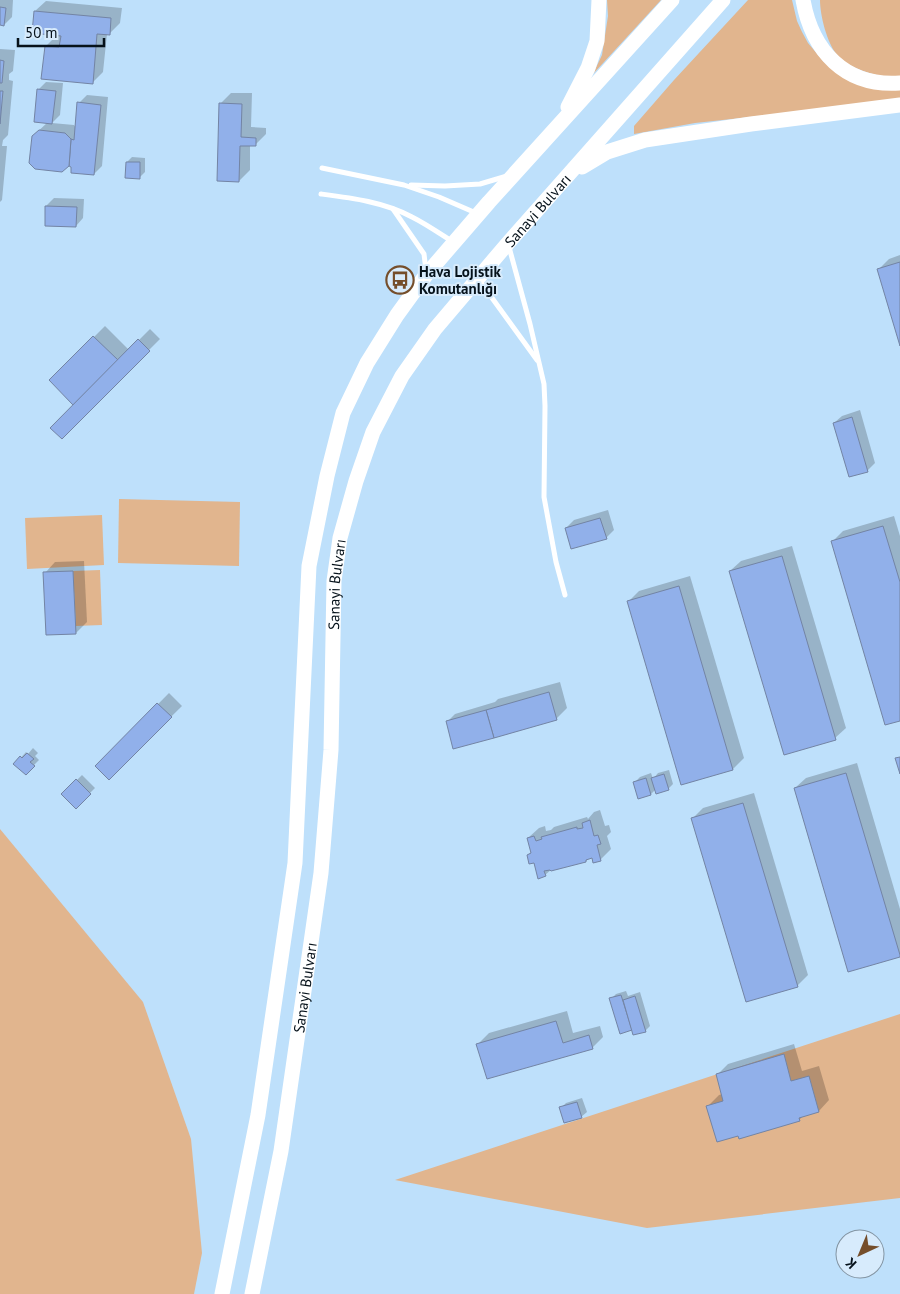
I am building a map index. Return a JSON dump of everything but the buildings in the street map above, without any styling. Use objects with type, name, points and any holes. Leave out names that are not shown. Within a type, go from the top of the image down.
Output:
[{"type":"main road","points":[[558,126],[588,68],[597,41],[599,0]]},
{"type":"main road","name":"Sanayi Bulvarı","points":[[222,1294],[258,1115],[295,863],[310,566],[327,476],[343,413],[367,363],[397,315],[426,275],[514,174],[672,0]]},
{"type":"main road","name":"Sanayi Bulvarı","points":[[252,1294],[281,1151],[321,873],[331,750],[334,581],[340,538],[356,481],[373,432],[402,376],[435,329],[508,243],[723,0]]},
{"type":"main road","points":[[803,0],[810,27],[823,50],[843,70],[865,80],[900,83]]},
{"type":"main road","points":[[566,178],[607,152],[645,140],[900,105]]},
{"type":"lane","points":[[322,168],[404,185],[479,214]]},
{"type":"lane","points":[[404,185],[445,186],[480,184],[514,174]]},
{"type":"lane","points":[[321,194],[356,199],[393,208],[412,216],[454,243]]},
{"type":"lane","points":[[393,208],[424,254],[426,275]]},
{"type":"lane","points":[[508,243],[544,384],[544,497],[556,562],[565,594]]},
{"type":"lane","points":[[479,278],[538,363]]},
{"type":"shaded area","points":[[607,0],[661,0],[593,74],[602,55],[608,16]]},
{"type":"shaded area","points":[[748,0],[792,0],[802,32],[808,43],[824,62],[900,87],[900,101],[695,123],[634,134],[634,126]]},
{"type":"shaded area","points":[[820,0],[900,0],[900,78],[884,77],[867,72],[843,61],[834,51],[825,29]]},
{"type":"shaded area","points":[[119,499],[240,502],[239,566],[118,563]]},
{"type":"shaded area","points":[[102,515],[104,565],[27,569],[25,518]]},
{"type":"shaded area","points":[[100,570],[102,625],[76,626],[73,571]]},
{"type":"shaded area","points":[[0,829],[143,1002],[191,1139],[202,1253],[194,1294],[0,1294]]},
{"type":"shaded area","points":[[900,1014],[900,1198],[647,1228],[395,1180]]},
{"type":"place","name":"Hava Lojistik Komutanlığı","points":[[400,280]]}]
